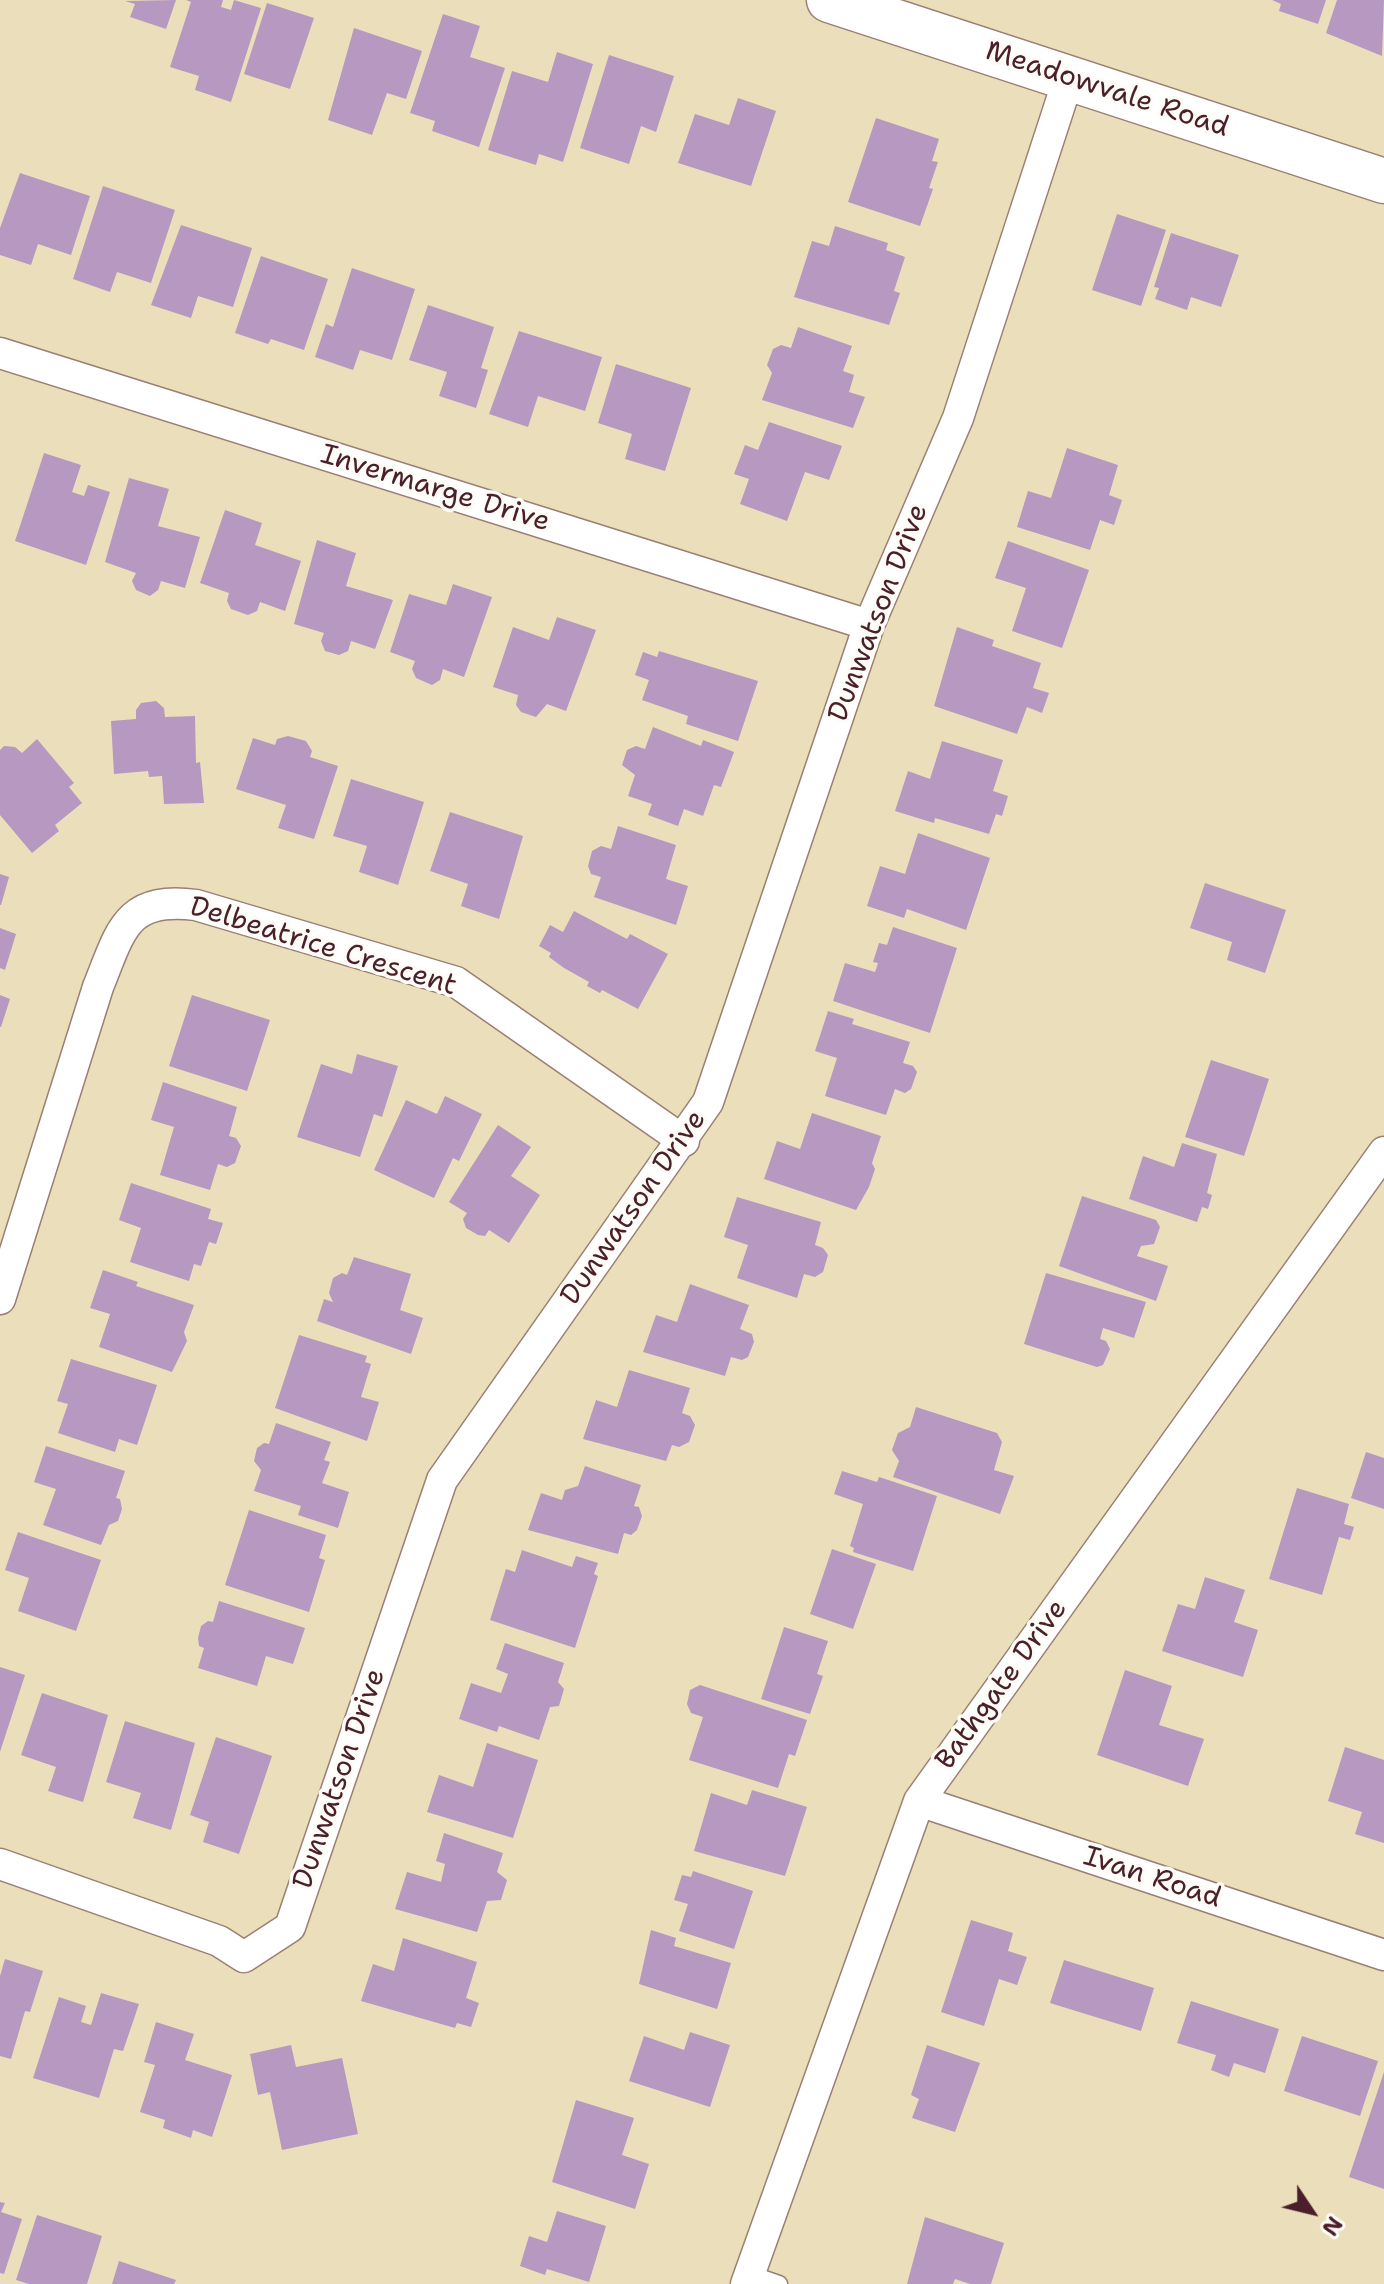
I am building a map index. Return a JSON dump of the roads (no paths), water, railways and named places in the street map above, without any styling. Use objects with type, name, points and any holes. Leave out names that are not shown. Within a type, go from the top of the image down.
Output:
[{"type":"street","name":"Meadowvale Road","points":[[829,0],[1384,181]]},
{"type":"street","name":"Dunwatson Drive","points":[[0,1864],[219,1941],[244,1957],[290,1927],[442,1480],[684,1141],[708,1102],[869,625],[958,418],[1069,77]]},
{"type":"street","name":"Invermarge Drive","points":[[0,353],[869,625]]},
{"type":"street","name":"Delbeatrice Crescent","points":[[0,1299],[98,987],[117,940],[137,915],[166,901],[196,905],[456,982],[684,1141]]},
{"type":"street","name":"Bathgate Drive","points":[[748,2279],[919,1801],[1384,1152]]},
{"type":"street","name":"Ivan Road","points":[[919,1801],[1384,1955]]},
{"type":"lane","points":[[748,2279],[779,2284]]}]
